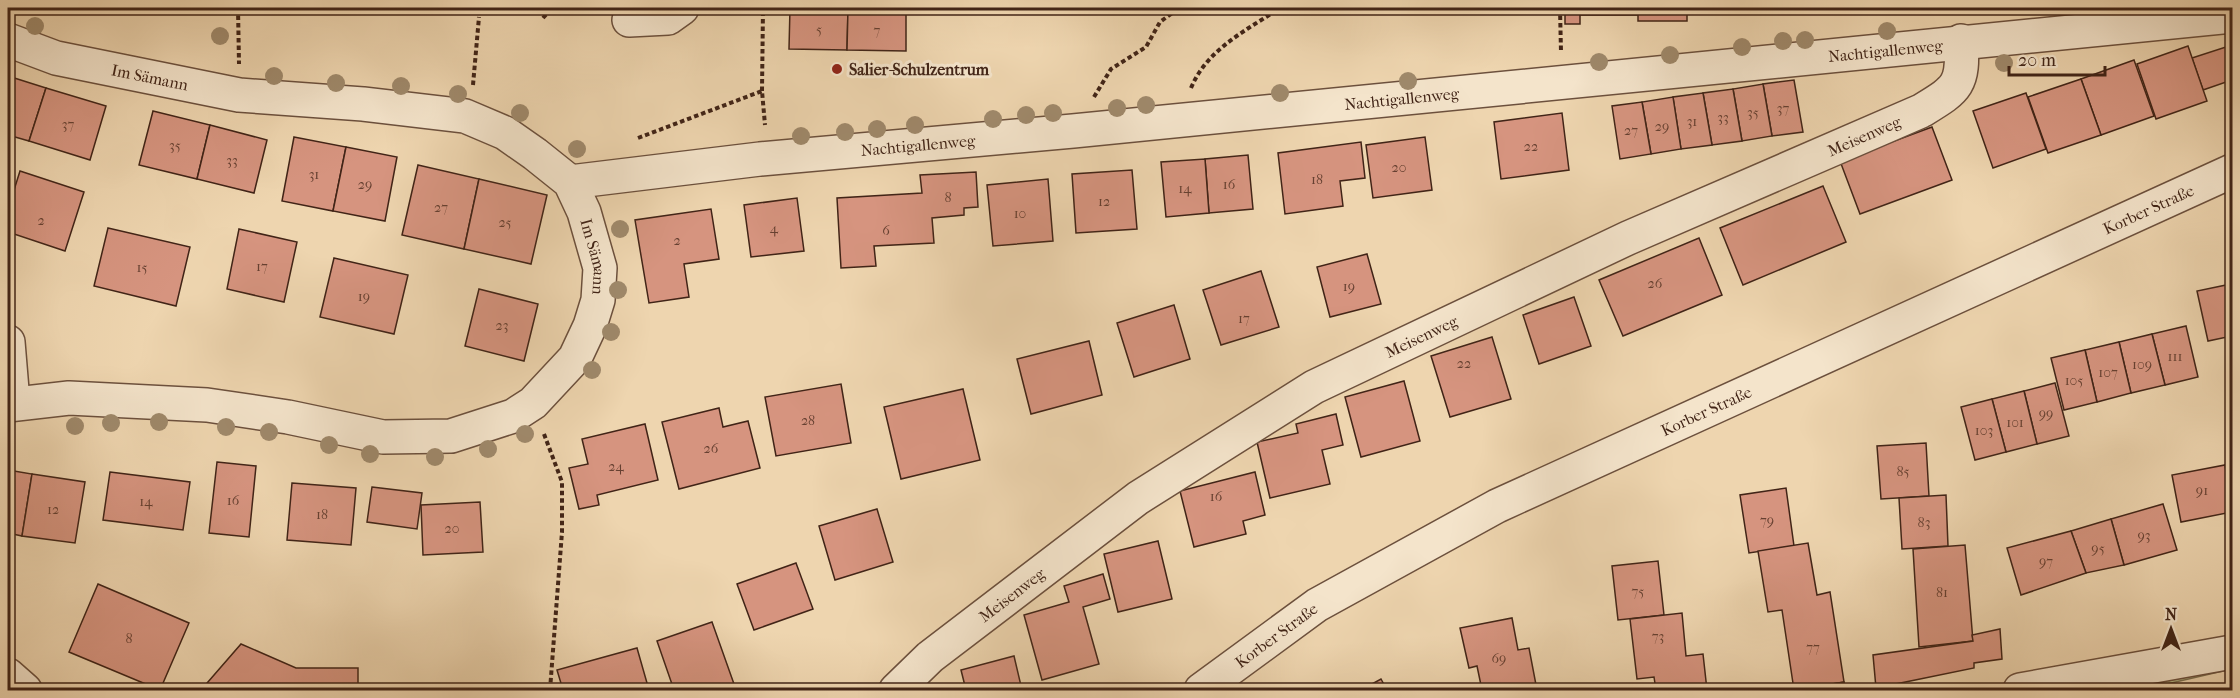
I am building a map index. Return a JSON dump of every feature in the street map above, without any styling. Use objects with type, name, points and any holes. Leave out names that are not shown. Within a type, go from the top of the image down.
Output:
[{"type":"street","points":[[629,20],[668,18],[682,8]]},
{"type":"street","name":"Nachtigallenweg","points":[[570,182],[760,159],[2232,16]]},
{"type":"street","name":"Im Sämann","points":[[8,40],[56,58],[239,95],[363,104],[465,116],[505,134],[570,182],[584,212],[600,268],[598,300],[590,326],[575,358],[533,403],[513,416],[451,436],[383,437],[288,417],[207,405],[69,398],[10,404]]},
{"type":"street","name":"Meisenweg","points":[[896,690],[930,657],[1138,498],[1314,387],[1629,238],[1921,111],[1942,98],[1959,83],[1962,65],[1961,41]]},
{"type":"street","name":"Korber Straße","points":[[1202,690],[1317,605],[1497,506],[2232,171]]},
{"type":"street","points":[[8,342],[10,404]]},
{"type":"street","points":[[2020,690],[2232,652]]},
{"type":"street","points":[[8,675],[25,690]]},
{"type":"path","points":[[238,8],[239,95]]},
{"type":"path","points":[[543,18],[552,8]]},
{"type":"path","points":[[763,8],[762,91],[765,128]]},
{"type":"path","points":[[1092,100],[1111,69],[1146,47],[1160,22],[1179,8]]},
{"type":"path","points":[[1192,118],[1190,91],[1197,73],[1220,49],[1280,8]]},
{"type":"path","points":[[1326,8],[1371,8]]},
{"type":"path","points":[[1560,8],[1561,56]]},
{"type":"path","points":[[473,86],[479,17]]},
{"type":"path","points":[[638,138],[762,91]]},
{"type":"path","points":[[533,403],[562,482],[562,532],[550,690]]},
{"type":"green space","points":[[2232,659],[2232,669],[2141,690],[2100,690]]},
{"type":"building","points":[[790,8],[848,8],[847,50],[789,49]]},
{"type":"building","points":[[848,8],[906,9],[906,51],[847,50]]},
{"type":"building","points":[[1565,8],[1580,8],[1580,24],[1565,24]]},
{"type":"building","points":[[1580,8],[1687,8],[1687,21],[1638,21],[1638,15],[1580,15]]},
{"type":"building","points":[[1687,8],[1702,8],[1702,12],[1687,12]]},
{"type":"building","points":[[2232,45],[2232,80],[2203,90],[2192,58]]},
{"type":"building","points":[[2188,46],[2207,101],[2156,119],[2137,64]]},
{"type":"building","points":[[2134,60],[2154,116],[2101,135],[2081,79]]},
{"type":"building","points":[[8,76],[46,88],[29,141],[8,135]]},
{"type":"building","points":[[2081,79],[2101,135],[2048,153],[2028,97]]},
{"type":"building","points":[[1794,80],[1803,132],[1772,136],[1763,84]]},
{"type":"building","points":[[1763,84],[1772,136],[1742,141],[1733,89]]},
{"type":"building","points":[[46,88],[106,106],[90,160],[29,141]]},
{"type":"building","points":[[1733,89],[1742,141],[1712,145],[1703,93]]},
{"type":"building","points":[[1703,93],[1712,145],[1681,149],[1673,97]]},
{"type":"building","points":[[2026,93],[2046,149],[1993,168],[1973,111]]},
{"type":"building","points":[[1673,97],[1681,149],[1651,154],[1642,102]]},
{"type":"building","points":[[1642,102],[1651,154],[1620,159],[1612,106]]},
{"type":"building","points":[[153,111],[210,125],[197,179],[139,165]]},
{"type":"building","points":[[1562,113],[1569,170],[1501,179],[1494,122]]},
{"type":"building","points":[[210,125],[267,140],[254,193],[197,179]]},
{"type":"building","points":[[1932,127],[1952,180],[1860,214],[1840,161]]},
{"type":"building","points":[[294,137],[346,147],[333,211],[282,201]]},
{"type":"building","points":[[1425,137],[1432,190],[1373,198],[1366,145]]},
{"type":"building","points":[[1361,142],[1365,178],[1340,181],[1343,206],[1285,214],[1278,153]]},
{"type":"building","points":[[346,147],[397,157],[385,221],[333,211]]},
{"type":"building","points":[[1248,155],[1253,209],[1209,213],[1205,159]]},
{"type":"building","points":[[1205,159],[1209,213],[1166,217],[1161,162]]},
{"type":"building","points":[[418,165],[479,179],[464,249],[402,235]]},
{"type":"building","points":[[1132,170],[1137,229],[1076,233],[1072,174]]},
{"type":"building","points":[[20,171],[84,192],[65,251],[8,232],[8,209]]},
{"type":"building","points":[[976,172],[978,207],[964,208],[964,215],[932,218],[934,243],[874,246],[876,266],[841,268],[837,198],[922,193],[920,175]]},
{"type":"building","points":[[479,179],[547,195],[531,264],[464,249]]},
{"type":"building","points":[[1048,179],[1053,241],[993,246],[987,185]]},
{"type":"building","points":[[1823,186],[1846,242],[1743,285],[1720,228]]},
{"type":"building","points":[[797,198],[804,251],[751,257],[744,205]]},
{"type":"building","points":[[711,209],[719,259],[684,264],[689,297],[649,303],[635,220]]},
{"type":"building","points":[[108,228],[190,247],[176,306],[94,286]]},
{"type":"building","points":[[239,229],[297,242],[284,302],[227,289]]},
{"type":"building","points":[[1699,238],[1722,295],[1623,336],[1599,280]]},
{"type":"building","points":[[1367,254],[1381,304],[1330,317],[1317,267]]},
{"type":"building","points":[[334,258],[408,275],[394,334],[320,317]]},
{"type":"building","points":[[1261,271],[1279,327],[1221,345],[1203,290]]},
{"type":"building","points":[[2231,284],[2232,336],[2208,341],[2197,291]]},
{"type":"building","points":[[479,289],[538,304],[524,361],[465,346]]},
{"type":"building","points":[[1574,297],[1591,346],[1539,364],[1523,315]]},
{"type":"building","points":[[1174,305],[1190,359],[1134,377],[1117,323]]},
{"type":"building","points":[[2186,326],[2198,377],[2165,385],[2152,334]]},
{"type":"building","points":[[2152,334],[2165,385],[2131,393],[2119,342]]},
{"type":"building","points":[[1492,337],[1511,399],[1450,417],[1431,356]]},
{"type":"building","points":[[1089,341],[1102,395],[1031,414],[1017,359]]},
{"type":"building","points":[[2119,342],[2131,393],[2097,402],[2085,350]]},
{"type":"building","points":[[2085,350],[2097,402],[2064,410],[2051,358]]},
{"type":"building","points":[[1404,381],[1420,441],[1361,457],[1345,397]]},
{"type":"building","points":[[2055,383],[2069,436],[2037,444],[2024,391]]},
{"type":"building","points":[[841,384],[851,443],[776,456],[765,397]]},
{"type":"building","points":[[963,389],[980,460],[901,479],[884,407]]},
{"type":"building","points":[[2024,391],[2037,444],[2006,452],[1992,399]]},
{"type":"building","points":[[1992,399],[2006,452],[1975,460],[1961,407]]},
{"type":"building","points":[[719,408],[723,427],[748,421],[760,468],[679,489],[662,422]]},
{"type":"building","points":[[1336,414],[1343,445],[1322,450],[1330,484],[1270,498],[1257,442],[1298,433],[1296,424]]},
{"type":"building","points":[[645,424],[658,480],[597,495],[599,505],[579,509],[569,468],[588,464],[582,439]]},
{"type":"building","points":[[1926,443],[1929,496],[1881,499],[1877,446]]},
{"type":"building","points":[[217,462],[256,466],[249,537],[209,533]]},
{"type":"building","points":[[2232,464],[2232,505],[2225,465]]},
{"type":"building","points":[[2225,465],[2232,512],[2181,522],[2172,475]]},
{"type":"building","points":[[8,470],[32,474],[22,536],[8,533]]},
{"type":"building","points":[[110,472],[190,482],[183,530],[103,520]]},
{"type":"building","points":[[1255,472],[1265,515],[1243,521],[1246,534],[1194,547],[1180,491]]},
{"type":"building","points":[[32,474],[85,482],[75,543],[22,536]]},
{"type":"building","points":[[292,483],[356,488],[351,545],[287,540]]},
{"type":"building","points":[[372,487],[422,493],[417,529],[367,522]]},
{"type":"building","points":[[1786,488],[1794,546],[1749,553],[1740,495]]},
{"type":"building","points":[[1946,495],[1948,546],[1902,549],[1899,498]]},
{"type":"building","points":[[480,502],[483,552],[423,555],[421,505]]},
{"type":"building","points":[[2163,504],[2177,550],[2124,565],[2111,519]]},
{"type":"building","points":[[877,509],[893,562],[835,580],[819,526]]},
{"type":"building","points":[[2111,519],[2124,565],[2086,573],[2071,531]]},
{"type":"building","points":[[2071,531],[2086,573],[2021,595],[2007,548]]},
{"type":"building","points":[[1158,541],[1172,599],[1118,612],[1104,554]]},
{"type":"building","points":[[1808,543],[1817,595],[1830,592],[1844,682],[1794,690],[1782,610],[1768,612],[1758,551]]},
{"type":"building","points":[[1965,545],[1973,641],[1919,647],[1913,549]]},
{"type":"building","points":[[1658,561],[1664,615],[1618,620],[1612,566]]},
{"type":"building","points":[[796,563],[813,609],[754,630],[737,584]]},
{"type":"building","points":[[1103,574],[1110,599],[1083,607],[1099,664],[1042,680],[1024,615],[1069,602],[1064,586]]},
{"type":"building","points":[[98,584],[189,623],[160,690],[69,652]]},
{"type":"building","points":[[1682,613],[1686,656],[1703,654],[1707,690],[1656,690],[1654,677],[1637,679],[1630,619]]},
{"type":"building","points":[[1512,618],[1518,650],[1529,648],[1537,690],[1482,690],[1477,666],[1469,668],[1460,628]]},
{"type":"building","points":[[712,622],[734,684],[713,690],[674,690],[657,641]]},
{"type":"building","points":[[2000,629],[2002,659],[1974,663],[1974,668],[1876,688],[1873,655],[1973,641],[1972,635]]},
{"type":"building","points":[[241,644],[296,668],[358,668],[358,690],[201,690]]},
{"type":"building","points":[[637,648],[649,690],[563,690],[557,670]]},
{"type":"building","points":[[1014,656],[1022,690],[966,690],[961,670]]},
{"type":"building","points":[[1381,679],[1387,690],[1361,690]]},
{"type":"building","points":[[1844,682],[1847,690],[1794,690]]},
{"type":"building","points":[[433,684],[506,686],[506,690],[433,690]]},
{"type":"building","points":[[1794,686],[1794,690],[1780,690]]},
{"type":"place","name":"Salier-Schulzentrum","points":[[837,69]]}]
